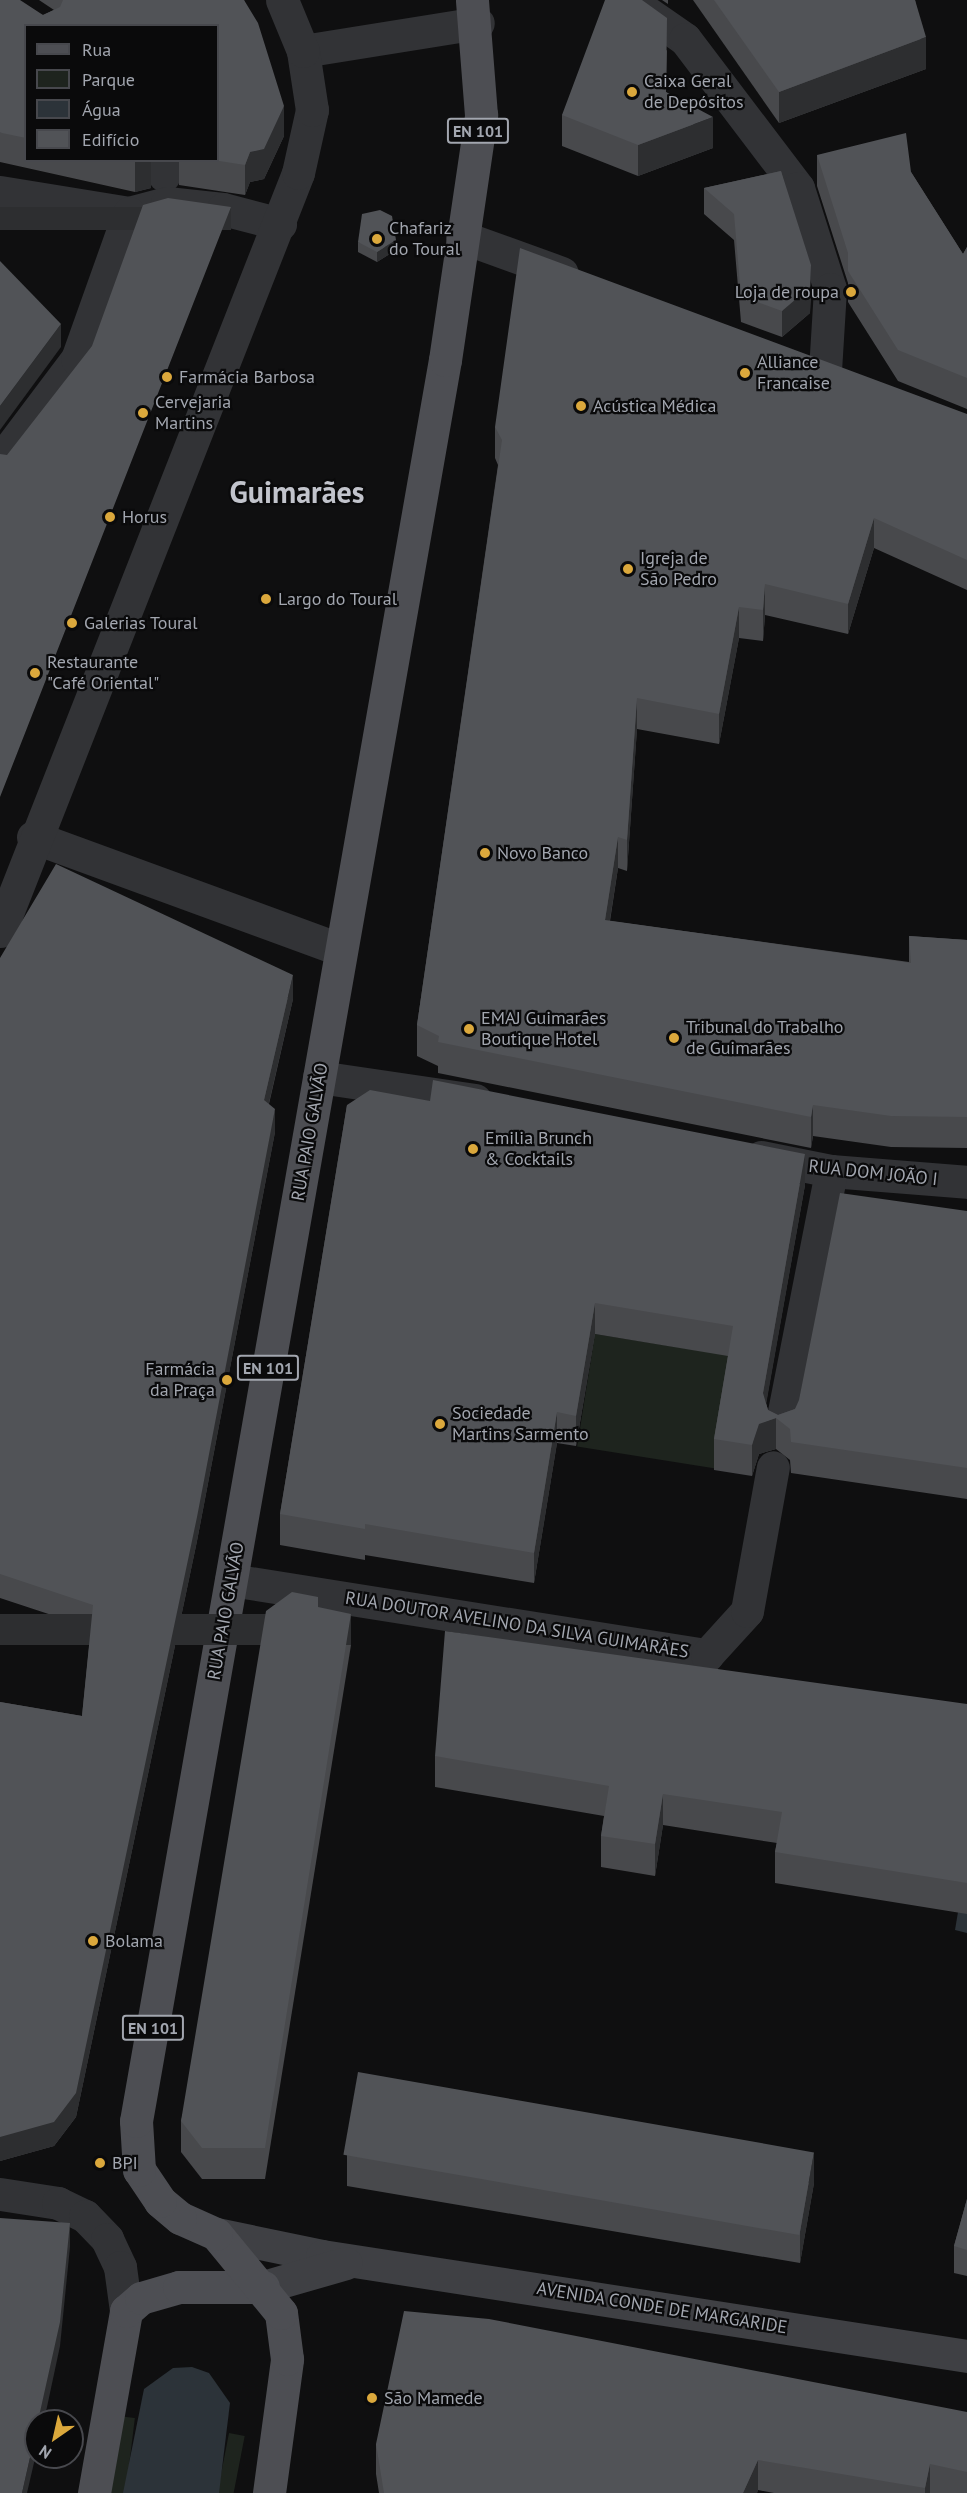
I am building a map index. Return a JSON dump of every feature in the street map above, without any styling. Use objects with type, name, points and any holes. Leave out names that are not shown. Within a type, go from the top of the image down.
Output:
[{"type":"main road","name":"EN 101","points":[[341,950],[481,115],[475,12]]},
{"type":"main road","name":"RUA PAIO GALVÃO","points":[[216,2234],[180,2218],[160,2201],[139,2169],[136,2121],[341,950]]},
{"type":"main road","name":"EN 101","points":[[216,2234],[263,2286],[281,2313],[287,2359],[269,2493]]},
{"type":"main road","name":"AVENIDA CONDE DE MARGARIDE","points":[[216,2234],[357,2260],[967,2356]]},
{"type":"main road","name":"AVENIDA CONDE DE MARGARIDE","points":[[263,2286],[357,2260]]},
{"type":"main road","points":[[94,2493],[126,2311],[141,2298],[179,2287],[263,2286]]},
{"type":"street","points":[[0,931],[33,837],[280,224],[312,110],[303,51],[282,0]]},
{"type":"street","points":[[629,0],[685,39],[798,188],[830,289],[825,370]]},
{"type":"street","points":[[303,51],[475,12]]},
{"type":"street","points":[[0,461],[77,358],[129,213],[165,180],[280,224]]},
{"type":"street","points":[[0,192],[129,213]]},
{"type":"street","points":[[462,237],[591,284]]},
{"type":"street","points":[[791,358],[858,383]]},
{"type":"street","points":[[33,837],[341,950]]},
{"type":"street","points":[[319,1077],[502,1105]]},
{"type":"street","name":"RUA DOM JOÃO I","points":[[725,1150],[831,1172],[967,1182]]},
{"type":"street","points":[[781,1427],[831,1172]]},
{"type":"street","name":"RUA DOUTOR AVELINO DA SILVA GUIMARÃES","points":[[231,1580],[708,1655],[747,1611],[773,1467]]},
{"type":"street","points":[[0,2194],[58,2203],[85,2216],[107,2239],[120,2266],[126,2311]]},
{"type":"green space","points":[[595,1334],[733,1356],[715,1468],[577,1447]]},
{"type":"green space","points":[[118,2416],[135,2418],[126,2493],[109,2493]]},
{"type":"green space","points":[[229,2433],[245,2436],[234,2493],[217,2493]]},
{"type":"water","points":[[958,1912],[967,1913],[967,1933],[955,1930]]},
{"type":"water","points":[[192,2367],[209,2373],[230,2403],[219,2493],[123,2493],[144,2389],[173,2368]]},
{"type":"building","points":[[0,0],[20,0],[43,15],[60,7],[63,0],[244,0],[258,23],[284,106],[264,149],[250,152],[245,165],[219,161],[219,24],[24,24],[24,138],[0,132]]},
{"type":"building","points":[[605,0],[642,0],[667,18],[666,92],[713,117],[638,145],[562,115]]},
{"type":"building","points":[[714,0],[915,0],[926,37],[779,92]]},
{"type":"building","points":[[906,133],[911,172],[963,254],[967,247],[967,378],[898,350],[848,271],[848,253],[817,155]]},
{"type":"building","points":[[781,171],[811,265],[810,287],[782,311],[741,296],[734,214],[704,188]]},
{"type":"building","points":[[168,198],[231,207],[0,797],[0,454],[7,455],[92,346],[143,205]]},
{"type":"building","name":"Chafariz do Toural","points":[[380,210],[392,216],[396,240],[377,252],[358,242],[362,214]]},
{"type":"building","points":[[520,248],[967,414],[967,560],[874,518],[848,604],[765,584],[763,610],[739,607],[719,714],[637,698],[627,840],[618,837],[605,920],[911,963],[909,936],[967,940],[967,1117],[891,1116],[813,1105],[811,1117],[438,1042],[439,1036],[417,1025],[502,440],[495,427]]},
{"type":"building","points":[[0,261],[61,324],[0,406]]},
{"type":"building","points":[[56,864],[293,975],[264,1100],[275,1109],[197,1517],[76,2093],[54,2122],[0,2137],[0,1702],[82,1716],[93,1605],[0,1574],[0,958]]},
{"type":"building","points":[[433,1080],[805,1154],[763,1393],[768,1410],[778,1415],[795,1409],[799,1400],[840,1193],[967,1211],[967,1468],[791,1442],[790,1429],[776,1418],[759,1424],[752,1445],[714,1439],[733,1326],[595,1303],[576,1416],[557,1412],[534,1553],[365,1524],[365,1529],[280,1514],[347,1105],[370,1090],[430,1101]]},
{"type":"building","points":[[292,1592],[318,1597],[318,1607],[351,1614],[265,2148],[202,2148],[181,2121],[266,1611]]},
{"type":"building","points":[[445,1631],[967,1704],[967,1883],[775,1852],[782,1812],[663,1794],[655,1844],[601,1836],[609,1786],[435,1756]]},
{"type":"building","points":[[358,2072],[814,2152],[799,2235],[343,2155]]},
{"type":"building","points":[[967,2199],[967,2250],[954,2246]]},
{"type":"building","points":[[0,2218],[70,2223],[60,2322],[41,2409],[24,2409],[24,2469],[27,2469],[22,2493],[0,2493]]},
{"type":"building","points":[[404,2311],[489,2319],[967,2412],[967,2472],[930,2464],[925,2488],[758,2460],[743,2493],[384,2493],[376,2444]]},
{"type":"place","name":"Caixa Geral de Depósitos","points":[[632,92]]},
{"type":"place","name":"Chafariz do Toural","points":[[377,239]]},
{"type":"place","name":"Loja de roupa","points":[[851,292]]},
{"type":"place","name":"Alliance Francaise","points":[[745,373]]},
{"type":"place","name":"Farmácia Barbosa","points":[[167,377]]},
{"type":"place","name":"Acústica Médica","points":[[581,406]]},
{"type":"place","name":"Cervejaria Martins","points":[[143,413]]},
{"type":"place","name":"Horus","points":[[110,517]]},
{"type":"place","name":"Igreja de São Pedro","points":[[628,569]]},
{"type":"place","name":"Largo do Toural","points":[[266,599]]},
{"type":"place","name":"Galerias Toural","points":[[72,623]]},
{"type":"place","name":"Restaurante \"Café Oriental\"","points":[[35,673]]},
{"type":"place","name":"Novo Banco","points":[[485,853]]},
{"type":"place","name":"EMAJ Guimarães Boutique Hotel","points":[[469,1029]]},
{"type":"place","name":"Tribunal do Trabalho de Guimarães","points":[[674,1038]]},
{"type":"place","name":"Emilia Brunch & Cocktails","points":[[473,1149]]},
{"type":"place","name":"Farmácia da Praça","points":[[227,1380]]},
{"type":"place","name":"Sociedade Martins Sarmento","points":[[440,1424]]},
{"type":"place","name":"Bolama","points":[[93,1941]]},
{"type":"place","name":"BPI","points":[[100,2163]]},
{"type":"place","name":"São Mamede","points":[[372,2398]]},
{"type":"district","name":"Guimarães","points":[[297,492]]}]
